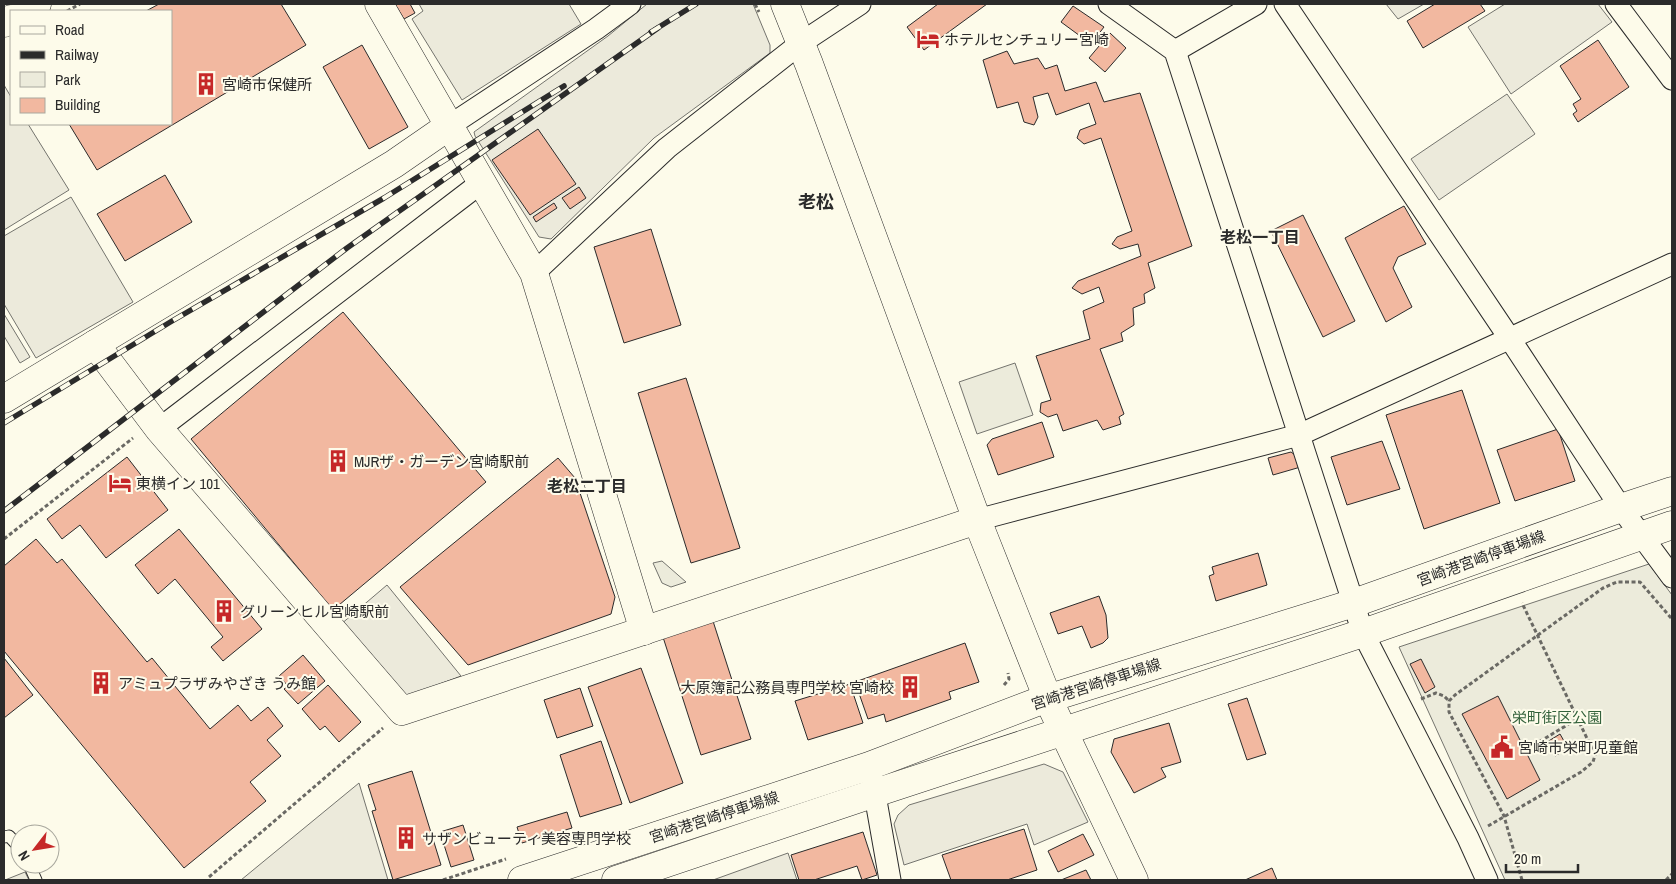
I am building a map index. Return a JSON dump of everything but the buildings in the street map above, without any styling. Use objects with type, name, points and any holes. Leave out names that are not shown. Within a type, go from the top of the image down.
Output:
[{"type":"street","points":[[26,10],[37,4]]},
{"type":"street","points":[[379,4],[534,274],[644,631]]},
{"type":"street","points":[[4,399],[394,164],[596,29],[630,4]]},
{"type":"street","points":[[785,4],[977,520],[1048,699],[1062,732],[1134,880]]},
{"type":"street","points":[[534,274],[667,148],[801,43],[860,4]]},
{"type":"street","points":[[1109,4],[1175,51],[1363,633],[1468,838],[1486,880]]},
{"type":"street","points":[[1175,51],[1256,4]]},
{"type":"street","points":[[1285,4],[1621,508],[1672,577]]},
{"type":"street","points":[[1616,4],[1672,79]]},
{"type":"street","points":[[148,432],[482,182]]},
{"type":"street","points":[[94,344],[148,432],[402,711],[977,520],[1299,435],[1672,264]]},
{"type":"street","name":"宮崎港宮崎停車場線","points":[[522,880],[869,766],[1048,699],[1354,604],[1621,508],[1672,492]]},
{"type":"street","name":"宮崎港宮崎停車場線","points":[[616,880],[1363,633],[1672,525]]},
{"type":"street","points":[[869,766],[890,880]]},
{"type":"path","points":[[69,10],[80,4]]},
{"type":"path","points":[[4,539],[148,432]]},
{"type":"path","points":[[1522,880],[1504,816],[1449,712],[1449,701],[1603,588],[1617,582],[1640,582],[1672,619]]},
{"type":"path","points":[[1468,838],[1581,772],[1593,762],[1594,755],[1520,601]]},
{"type":"path","points":[[1004,686],[1009,679],[1008,672]]},
{"type":"path","points":[[1402,709],[1436,693],[1444,696],[1449,701]]},
{"type":"path","points":[[209,877],[402,711]]},
{"type":"path","points":[[1534,745],[1577,719]]},
{"type":"path","points":[[1666,880],[1672,874]]},
{"type":"green space","points":[[1015,363],[1033,415],[977,434],[959,382]]},
{"type":"green space","points":[[662,561],[686,582],[671,587],[662,583],[653,563]]},
{"type":"green space","name":"栄町街区公園","points":[[1649,564],[1672,595],[1672,880],[1505,880],[1399,647]]},
{"type":"shaded area","points":[[419,4],[569,4],[581,24],[462,100],[412,19],[423,11]]},
{"type":"shaded area","points":[[647,4],[753,4],[770,45],[770,53],[654,138],[551,239],[539,237],[474,132],[608,36]]},
{"type":"shaded area","points":[[1386,4],[1424,4],[1398,19]]},
{"type":"shaded area","points":[[1505,4],[1598,4],[1612,22],[1511,94],[1468,27]]},
{"type":"shaded area","points":[[4,85],[10,95],[10,125],[29,125],[69,190],[4,230]]},
{"type":"shaded area","points":[[1507,94],[1535,134],[1439,200],[1411,159]]},
{"type":"shaded area","points":[[71,197],[133,302],[36,358],[4,304],[4,236]]},
{"type":"shaded area","points":[[4,314],[30,357],[20,363],[4,336]]},
{"type":"shaded area","points":[[387,585],[461,676],[403,698],[340,625]]},
{"type":"shaded area","points":[[1044,764],[1063,772],[1088,822],[1034,845],[1027,824],[904,865],[894,824],[898,815],[909,805]]},
{"type":"shaded area","points":[[359,783],[388,880],[241,880]]},
{"type":"shaded area","points":[[788,853],[797,880],[713,880]]},
{"type":"shaded area","points":[[20,874],[26,874],[29,880],[5,880]]},
{"type":"railway","points":[[651,32],[696,4]]},
{"type":"railway","points":[[4,511],[347,248],[658,28]]},
{"type":"railway","points":[[4,423],[172,321],[384,198],[564,86]]},
{"type":"place","name":"ホテルセンチュリー宮崎","points":[[928,39]]},
{"type":"place","name":"宮崎市保健所","points":[[206,84]]},
{"type":"place","name":"MJRザ・ガーデン宮崎駅前","points":[[338,461]]},
{"type":"place","name":"東横イン 101","points":[[120,483]]},
{"type":"place","name":"グリーンヒル宮崎駅前","points":[[224,611]]},
{"type":"place","name":"アミュプラザみやざき うみ館","points":[[101,683]]},
{"type":"place","name":"大原簿記公務員専門学校 宮崎校","points":[[910,687]]},
{"type":"place","name":"宮崎市栄町児童館","points":[[1502,747]]},
{"type":"place","name":"サザンビューティ美容専門学校","points":[[406,838]]},
{"type":"district","name":"老松","points":[[816,201]]},
{"type":"district","name":"老松一丁目","points":[[1260,237]]},
{"type":"district","name":"老松二丁目","points":[[587,486]]}]
